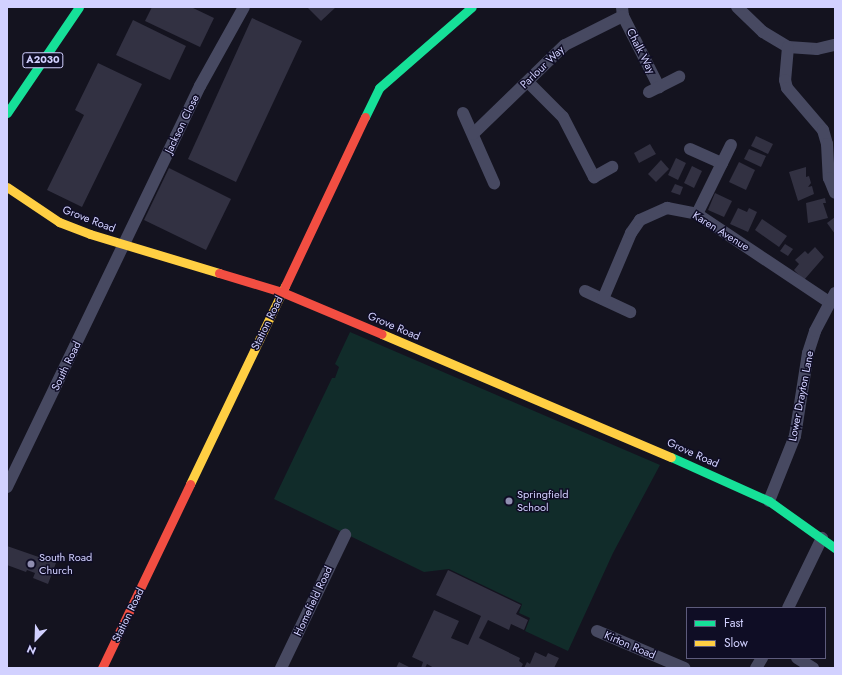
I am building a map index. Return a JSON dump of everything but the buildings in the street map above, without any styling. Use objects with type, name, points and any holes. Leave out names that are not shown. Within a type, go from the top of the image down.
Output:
[{"type":"street","name":"A2030","points":[[7,113],[79,7]]},
{"type":"street","name":"Jackson Close","points":[[124,244],[200,86],[244,7]]},
{"type":"street","name":"Station Road","points":[[102,668],[379,88],[472,7]]},
{"type":"street","points":[[737,7],[763,32],[788,47],[817,49],[835,45]]},
{"type":"street","name":"Parlour Way","points":[[472,134],[528,82],[564,45],[623,12]]},
{"type":"street","name":"Chalk Way","points":[[623,12],[654,89],[679,77]]},
{"type":"street","points":[[788,47],[785,80],[787,88],[823,130],[827,144],[835,193]]},
{"type":"street","points":[[528,82],[563,117],[594,177],[612,167]]},
{"type":"street","points":[[463,112],[494,183]]},
{"type":"street","points":[[698,214],[731,145]]},
{"type":"street","points":[[690,149],[722,163]]},
{"type":"street","name":"Grove Road","points":[[7,187],[59,222],[124,244],[282,292],[688,464],[769,501]]},
{"type":"street","name":"Karen Avenue","points":[[603,299],[632,233],[640,220],[667,208],[698,214],[832,298]]},
{"type":"street","name":"South Road","points":[[7,487],[124,244]]},
{"type":"street","points":[[585,291],[630,312]]},
{"type":"street","name":"Lower Drayton Lane","points":[[769,501],[790,452],[798,419],[808,353],[832,298]]},
{"type":"street","points":[[769,501],[835,548]]},
{"type":"street","name":"Homefield Road","points":[[281,668],[345,535]]},
{"type":"street","points":[[788,607],[822,538]]},
{"type":"street","name":"Kirton Road","points":[[597,631],[684,668]]},
{"type":"street","points":[[756,668],[761,659]]},
{"type":"street","points":[[799,659],[813,668]]},
{"type":"green space","name":"Springfield School","points":[[350,332],[660,465],[613,553],[568,651],[525,631],[530,618],[519,613],[522,604],[449,569],[424,572],[274,499],[332,378],[335,378],[339,367],[335,364]]},
{"type":"traffic: fast","points":[[7,113],[79,7]]},
{"type":"traffic: fast","points":[[365,117],[379,88],[472,7]]},
{"type":"traffic: fast","points":[[671,457],[769,501],[835,548]]},
{"type":"traffic: slow","points":[[7,187],[59,222],[90,234],[219,273]]},
{"type":"traffic: slow","points":[[190,484],[285,286]]},
{"type":"traffic: slow","points":[[382,334],[671,457]]},
{"type":"traffic: jam","points":[[285,286],[365,117]]},
{"type":"traffic: jam","points":[[219,273],[282,292],[382,334]]},
{"type":"traffic: jam","points":[[102,668],[190,484]]},
{"type":"place","name":"Springfield School","points":[[509,501]]},
{"type":"place","name":"South Road Church","points":[[31,564]]}]
